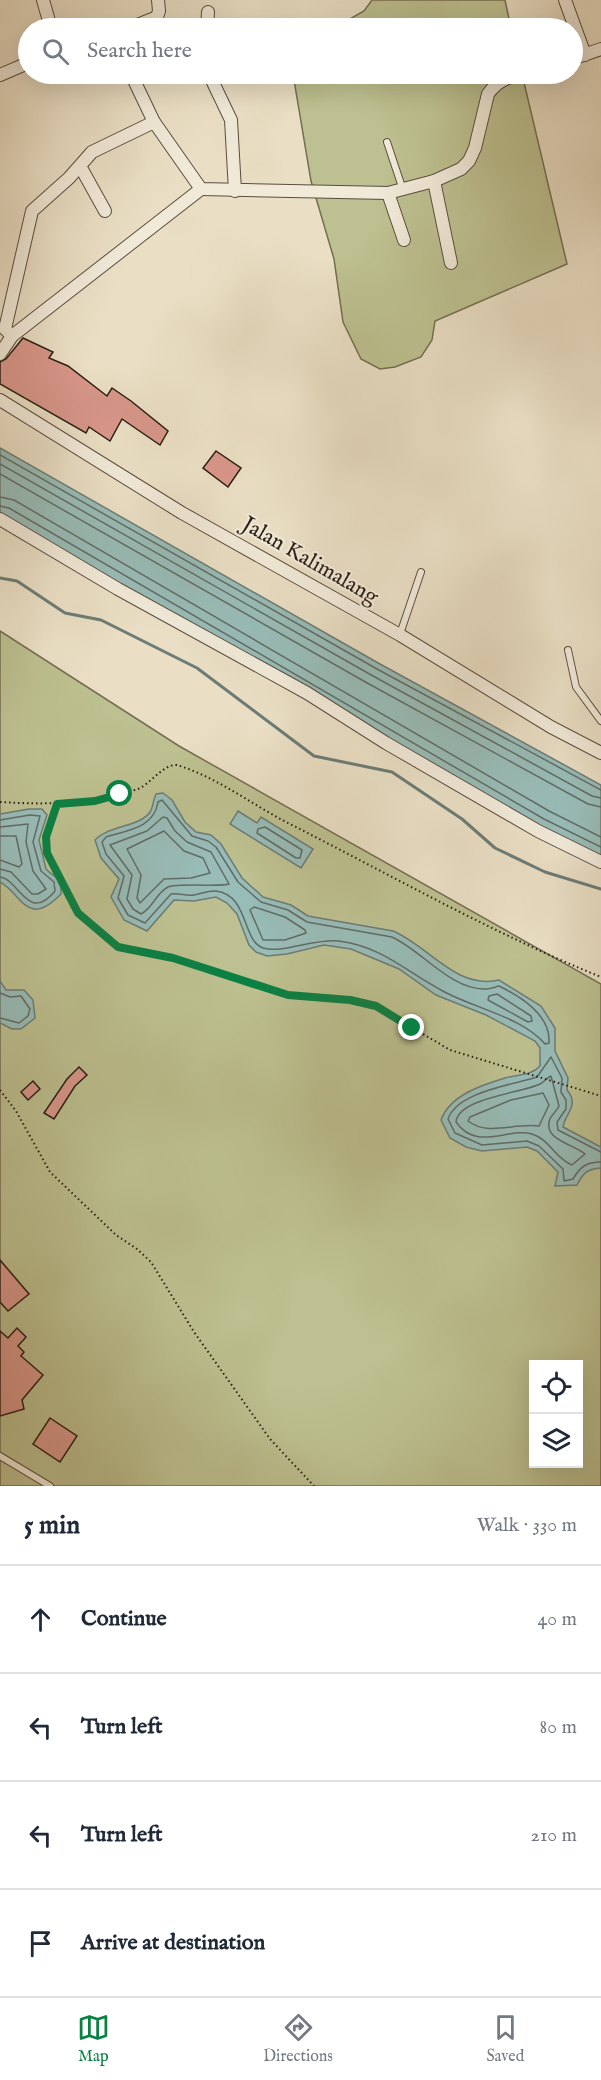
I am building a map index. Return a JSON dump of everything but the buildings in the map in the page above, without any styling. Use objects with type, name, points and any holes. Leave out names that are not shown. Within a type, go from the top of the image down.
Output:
[{"type":"street","points":[[43,0],[48,18]]},
{"type":"street","points":[[155,18],[159,11],[158,0]]},
{"type":"street","points":[[565,0],[569,18]]},
{"type":"street","points":[[208,12],[208,18]]},
{"type":"street","points":[[583,56],[601,49]]},
{"type":"street","points":[[0,75],[18,67]]},
{"type":"street","points":[[135,84],[154,122],[201,189]]},
{"type":"street","points":[[213,84],[231,120],[235,191]]},
{"type":"street","points":[[0,354],[12,336],[201,189],[388,193],[403,191],[434,181],[461,169],[469,161],[493,87],[497,84]]},
{"type":"street","points":[[12,336],[5,329],[32,211],[92,152],[154,122]]},
{"type":"street","points":[[80,166],[105,211]]},
{"type":"street","points":[[434,181],[451,263]]},
{"type":"street","points":[[388,193],[404,240]]},
{"type":"street","name":"Jalan Kalimalang","points":[[0,400],[182,513],[400,635],[551,727],[601,753]]},
{"type":"street","points":[[0,519],[118,589],[307,693],[386,743],[538,831],[601,862]]},
{"type":"lane","points":[[387,142],[403,191]]},
{"type":"lane","points":[[400,635],[421,572]]},
{"type":"lane","points":[[568,650],[576,687],[601,721]]},
{"type":"lane","points":[[0,1456],[50,1486]]},
{"type":"path","points":[[0,802],[57,804],[95,801],[138,790],[148,785],[169,766],[177,765],[233,791],[382,873],[533,949],[601,977]]},
{"type":"path","points":[[57,804],[46,837],[47,853],[78,913],[118,947],[173,958],[288,995],[350,1000],[376,1006],[450,1050],[601,1096]]},
{"type":"path","points":[[0,1090],[16,1111],[50,1172],[107,1227],[150,1262],[194,1332],[270,1439],[314,1486]]},
{"type":"green space","points":[[372,0],[505,0],[509,18],[352,18],[364,11]]},
{"type":"green space","points":[[295,84],[524,84],[567,264],[435,321],[432,340],[421,357],[395,367],[380,369],[361,359],[343,322],[334,259],[311,181]]},
{"type":"green space","points":[[0,631],[179,746],[601,984],[601,1486],[0,1486]]},
{"type":"water","points":[[0,448],[380,664],[601,785],[601,862],[0,518]]},
{"type":"water","points":[[163,793],[172,800],[185,822],[196,832],[211,835],[221,844],[242,878],[263,897],[291,905],[308,916],[393,931],[419,946],[456,973],[469,979],[499,980],[541,1006],[555,1028],[555,1051],[568,1078],[567,1090],[571,1096],[572,1105],[563,1127],[601,1147],[601,1168],[586,1172],[577,1185],[555,1186],[558,1172],[537,1151],[527,1147],[482,1151],[466,1147],[450,1138],[441,1120],[445,1111],[452,1104],[477,1088],[536,1069],[540,1066],[540,1048],[535,1041],[486,1015],[436,995],[399,969],[351,949],[324,945],[287,954],[267,956],[256,952],[249,945],[237,914],[227,903],[216,897],[194,901],[174,900],[147,931],[124,920],[111,897],[119,879],[101,858],[95,840],[108,831],[145,817],[151,810],[156,794]]},
{"type":"water","points":[[42,809],[47,815],[39,840],[46,869],[58,878],[61,888],[61,894],[40,909],[26,906],[0,882],[0,814]]},
{"type":"water","points":[[238,811],[257,823],[261,817],[313,849],[301,868],[230,824]]},
{"type":"water","points":[[0,981],[6,990],[24,990],[33,1000],[35,1018],[21,1029],[12,1029],[0,1023]]},
{"type":"waterway","points":[[0,578],[17,581],[65,613],[101,620],[197,668],[314,756],[392,772],[462,819],[495,848],[545,872],[601,889]]},
{"type":"route","points":[[120,794],[95,801],[57,804],[46,837],[47,853],[67,895],[78,913],[91,927],[118,947],[173,958],[288,995],[350,1000],[376,1006],[412,1028]]}]
